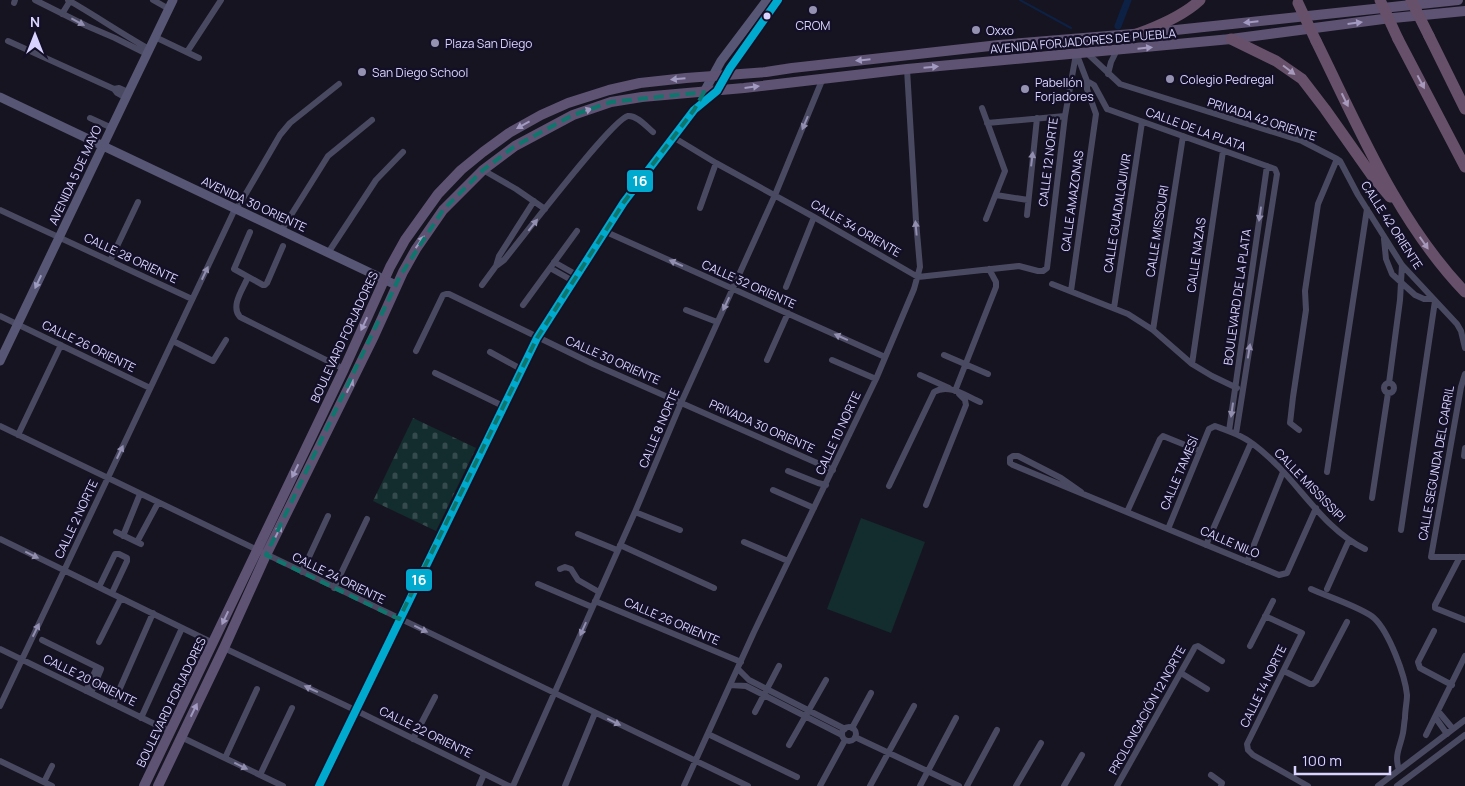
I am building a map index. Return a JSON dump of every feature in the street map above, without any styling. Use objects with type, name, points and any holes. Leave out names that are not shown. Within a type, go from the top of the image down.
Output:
[{"type":"highway","points":[[1137,34],[1173,18],[1191,8],[1200,0]]},
{"type":"highway","points":[[1380,0],[1398,39],[1465,167]]},
{"type":"highway","points":[[1411,0],[1465,109]]},
{"type":"highway","points":[[1297,2],[1373,156],[1398,202],[1429,250],[1465,292]]},
{"type":"highway","points":[[1231,39],[1276,60],[1302,80],[1309,87],[1373,177],[1398,202]]},
{"type":"main road","name":"AVENIDA FORJADORES DE PUEBLA","points":[[726,75],[999,45],[1137,34],[1458,0]]},
{"type":"main road","name":"AVENIDA FORJADORES DE PUEBLA","points":[[704,92],[907,69],[1231,39],[1382,19],[1465,12]]},
{"type":"main road","points":[[982,63],[986,55],[999,45]]},
{"type":"main road","name":"BOULEVARD FORJADORES","points":[[158,786],[224,648],[261,553],[385,280],[405,240],[438,194],[483,152],[509,133],[541,115],[568,103],[609,90],[640,83],[726,75]]},
{"type":"main road","name":"BOULEVARD FORJADORES","points":[[144,786],[213,643],[374,336],[396,285],[416,249],[443,210],[483,170],[515,146],[573,115],[611,102],[642,97],[704,92]]},
{"type":"street","points":[[35,0],[86,26],[148,52]]},
{"type":"street","points":[[62,14],[69,0],[148,52]]},
{"type":"street","points":[[153,0],[168,9]]},
{"type":"street","name":"AVENIDA 5 DE MAYO","points":[[1,356],[18,325],[173,0]]},
{"type":"street","points":[[187,52],[221,0]]},
{"type":"street","points":[[319,786],[537,338],[604,231],[694,110],[721,62],[767,0]]},
{"type":"street","points":[[694,110],[717,91],[778,0]]},
{"type":"street","points":[[155,38],[199,58]]},
{"type":"street","points":[[8,41],[114,89],[117,94],[127,95]]},
{"type":"street","points":[[1108,74],[1117,50]]},
{"type":"street","points":[[1082,53],[1087,89],[1096,114],[1107,109],[1094,85],[1087,81]]},
{"type":"street","name":"PRIVADA 42 ORIENTE","points":[[1082,53],[1120,84],[1302,141],[1337,159]]},
{"type":"street","name":"CALLE 12 NORTE","points":[[989,269],[1019,266],[1043,271],[1046,268],[1065,116],[1082,53]]},
{"type":"street","name":"CALLE 10 NORTE","points":[[684,786],[788,561],[876,379],[918,277],[920,267],[907,69]]},
{"type":"street","name":"CALLE 8 NORTE","points":[[513,786],[733,289],[823,78]]},
{"type":"street","name":"CALLE 2 NORTE","points":[[0,706],[235,209],[280,135],[290,123],[338,84]]},
{"type":"street","name":"AVENIDA 30 ORIENTE","points":[[0,97],[396,285]]},
{"type":"street","points":[[982,108],[1005,171],[986,219]]},
{"type":"street","name":"CALLE DE LA PLATA","points":[[1107,109],[1267,166],[1276,171]]},
{"type":"street","name":"CALLE AMAZONAS","points":[[1071,291],[1096,114]]},
{"type":"street","points":[[482,285],[598,144],[624,118],[630,116],[636,118],[653,132]]},
{"type":"street","points":[[988,122],[1065,116]]},
{"type":"street","points":[[90,118],[112,128]]},
{"type":"street","points":[[1027,215],[1037,118]]},
{"type":"street","points":[[281,231],[328,156],[372,120]]},
{"type":"street","name":"CALLE GUADALQUIVIR","points":[[1114,308],[1142,122]]},
{"type":"street","name":"CALLE MISSOURI","points":[[1153,330],[1183,136]]},
{"type":"street","name":"CALLE 34 ORIENTE","points":[[673,137],[918,277]]},
{"type":"street","name":"CALLE NAZAS","points":[[1192,364],[1223,151]]},
{"type":"street","points":[[328,253],[376,180],[403,152]]},
{"type":"street","points":[[1299,430],[1290,423],[1290,410],[1306,310],[1305,290],[1318,204],[1337,159]]},
{"type":"street","name":"CALLE 42 ORIENTE","points":[[1337,159],[1340,161],[1402,265],[1457,324],[1464,335],[1465,348]]},
{"type":"street","points":[[700,208],[716,163]]},
{"type":"street","name":"BOULEVARD DE LA PLATA","points":[[1229,431],[1267,166]]},
{"type":"street","points":[[483,170],[545,209]]},
{"type":"street","name":"BOULEVARD DE LA PLATA","points":[[1236,434],[1276,171]]},
{"type":"street","points":[[996,194],[1028,200]]},
{"type":"street","points":[[496,266],[499,256],[534,201]]},
{"type":"street","points":[[110,261],[138,202]]},
{"type":"street","points":[[1327,472],[1367,209]]},
{"type":"street","name":"CALLE 28 ORIENTE","points":[[0,210],[192,299]]},
{"type":"street","points":[[786,288],[814,217]]},
{"type":"street","points":[[523,306],[577,231]]},
{"type":"street","name":"CALLE 32 ORIENTE","points":[[604,231],[885,357]]},
{"type":"street","points":[[250,232],[234,269],[266,285],[284,246]]},
{"type":"street","points":[[1384,235],[1386,259],[1392,274],[1419,297],[1434,300],[1401,530]]},
{"type":"street","points":[[511,238],[518,243]]},
{"type":"street","points":[[552,265],[575,278]]},
{"type":"street","points":[[1372,498],[1388,393],[1394,387],[1390,383],[1400,300],[1402,265]]},
{"type":"street","points":[[918,277],[989,269],[996,282],[996,287],[966,364],[953,390]]},
{"type":"street","points":[[248,277],[235,306],[236,312],[240,317],[344,369]]},
{"type":"street","points":[[1400,300],[1415,280]]},
{"type":"street","points":[[1052,284],[1128,314],[1153,330],[1192,364],[1243,391]]},
{"type":"street","points":[[416,351],[443,295],[446,294],[537,338]]},
{"type":"street","points":[[686,310],[717,322]]},
{"type":"street","points":[[767,360],[788,313]]},
{"type":"street","name":"CALLE 26 ORIENTE","points":[[0,316],[150,388]]},
{"type":"street","name":"CALLE 30 ORIENTE","points":[[537,338],[681,403]]},
{"type":"street","points":[[173,341],[213,361],[226,340]]},
{"type":"street","points":[[18,435],[62,345]]},
{"type":"street","points":[[490,352],[521,369]]},
{"type":"street","points":[[944,355],[988,374]]},
{"type":"street","points":[[832,360],[876,379]]},
{"type":"street","points":[[435,373],[503,406]]},
{"type":"street","name":"CALLE SEGUNDA DEL CARRIL","points":[[1462,557],[1431,556],[1461,387],[1465,374]]},
{"type":"street","points":[[920,375],[980,402]]},
{"type":"street","points":[[889,486],[934,392],[939,389],[953,390],[965,400],[966,405],[926,505]]},
{"type":"street","name":"PRIVADA 30 ORIENTE","points":[[681,403],[833,470]]},
{"type":"street","name":"CALLE 24 ORIENTE","points":[[0,426],[748,786]]},
{"type":"street","name":"CALLE MISSISSIPI","points":[[1212,427],[1215,426],[1229,431],[1251,443],[1283,472],[1349,540],[1365,549]]},
{"type":"street","name":"CALLE TAMESÍ","points":[[1168,529],[1209,429],[1212,427]]},
{"type":"street","points":[[1127,512],[1163,436],[1200,451]]},
{"type":"street","points":[[1206,545],[1251,443]]},
{"type":"street","points":[[1464,456],[1465,448]]},
{"type":"street","points":[[1018,456],[1061,478],[1081,492],[1013,465],[1010,463],[1010,458],[1018,456]]},
{"type":"street","points":[[788,471],[826,485]]},
{"type":"street","points":[[1247,562],[1283,472]]},
{"type":"street","points":[[773,490],[814,508]]},
{"type":"street","name":"CALLE NILO","points":[[1081,492],[1279,576],[1287,573],[1316,508]]},
{"type":"street","points":[[140,494],[120,534],[139,543],[158,503]]},
{"type":"street","points":[[635,512],[680,530]]},
{"type":"street","points":[[302,572],[328,516]]},
{"type":"street","points":[[334,588],[367,519]]},
{"type":"street","points":[[578,534],[618,548],[714,588]]},
{"type":"street","points":[[0,539],[213,643]]},
{"type":"street","points":[[1327,589],[1349,540]]},
{"type":"street","points":[[744,542],[788,561]]},
{"type":"street","points":[[99,587],[115,554],[127,558],[112,594]]},
{"type":"street","points":[[1462,557],[1435,608],[1465,620]]},
{"type":"street","points":[[560,569],[565,567],[571,569],[578,580],[599,592]]},
{"type":"street","name":"CALLE 26 ORIENTE","points":[[538,584],[741,662]]},
{"type":"street","points":[[1311,590],[1373,617],[1381,627],[1392,648],[1402,672],[1407,696],[1403,732],[1397,756],[1399,770]]},
{"type":"street","points":[[99,642],[121,598]]},
{"type":"street","points":[[1250,646],[1273,601]]},
{"type":"street","points":[[113,704],[153,613]]},
{"type":"street","name":"CALLE 14 NORTE","points":[[1265,616],[1302,634],[1247,744],[1248,750],[1253,755],[1308,786]]},
{"type":"street","points":[[1284,671],[1310,684],[1316,682],[1347,622]]},
{"type":"street","points":[[141,718],[182,628]]},
{"type":"street","points":[[1434,631],[1418,662],[1418,666],[1452,685]]},
{"type":"street","points":[[42,640],[101,669],[88,692]]},
{"type":"street","name":"PROLONGACIÓN 12 NORTE","points":[[1117,786],[1194,649],[1198,646],[1222,661]]},
{"type":"street","name":"CALLE 22 ORIENTE","points":[[224,648],[509,786]]},
{"type":"street","name":"CALLE 20 ORIENTE","points":[[0,649],[169,732]]},
{"type":"street","points":[[1426,734],[1465,656]]},
{"type":"street","points":[[755,712],[779,666]]},
{"type":"street","points":[[738,669],[765,692]]},
{"type":"street","points":[[1181,673],[1207,689]]},
{"type":"street","points":[[789,745],[826,680]]},
{"type":"street","points":[[730,685],[746,686],[765,692],[846,733],[855,734],[855,737],[959,786]]},
{"type":"street","points":[[225,758],[257,689]]},
{"type":"street","points":[[820,786],[846,733],[871,693]]},
{"type":"street","points":[[413,739],[435,697]]},
{"type":"street","points":[[870,786],[914,706]]},
{"type":"street","points":[[260,775],[292,708]]},
{"type":"street","points":[[565,786],[596,713]]},
{"type":"street","points":[[1436,714],[1450,732]]},
{"type":"street","points":[[920,786],[956,718]]},
{"type":"street","points":[[1378,786],[1465,720]]},
{"type":"street","points":[[967,786],[997,730]]},
{"type":"street","points":[[708,734],[796,778]]},
{"type":"street","points":[[1397,786],[1465,735]]},
{"type":"street","points":[[181,737],[283,786]]},
{"type":"street","points":[[1016,786],[1041,743]]},
{"type":"street","points":[[1064,786],[1082,755]]},
{"type":"street","points":[[0,761],[52,786]]},
{"type":"street","points":[[44,782],[52,766]]},
{"type":"street","points":[[479,786],[484,774]]},
{"type":"street","points":[[1211,775],[1222,784]]},
{"type":"highlighted area","points":[[704,92],[694,110],[624,202],[537,338],[399,619],[266,555],[400,276],[443,210],[483,170],[515,146],[573,115],[611,102]]},
{"type":"green space","points":[[413,418],[476,448],[436,531],[373,501]]},
{"type":"green space","points":[[861,518],[925,542],[891,633],[827,609]]},
{"type":"waterway","points":[[1020,0],[1071,28]]},
{"type":"waterway","points":[[1118,26],[1128,0]]},
{"type":"transit line","name":"16","points":[[319,786],[537,338],[624,202],[694,110],[717,91],[730,68],[778,0]]},
{"type":"place","name":"CROM","points":[[813,10]]},
{"type":"place","name":"Oxxo","points":[[976,30]]},
{"type":"place","name":"Plaza San Diego","points":[[435,43]]},
{"type":"place","name":"San Diego School","points":[[362,72]]},
{"type":"place","name":"Colegio Pedregal","points":[[1170,79]]},
{"type":"place","name":"Pabellón Forjadores","points":[[1025,89]]}]
